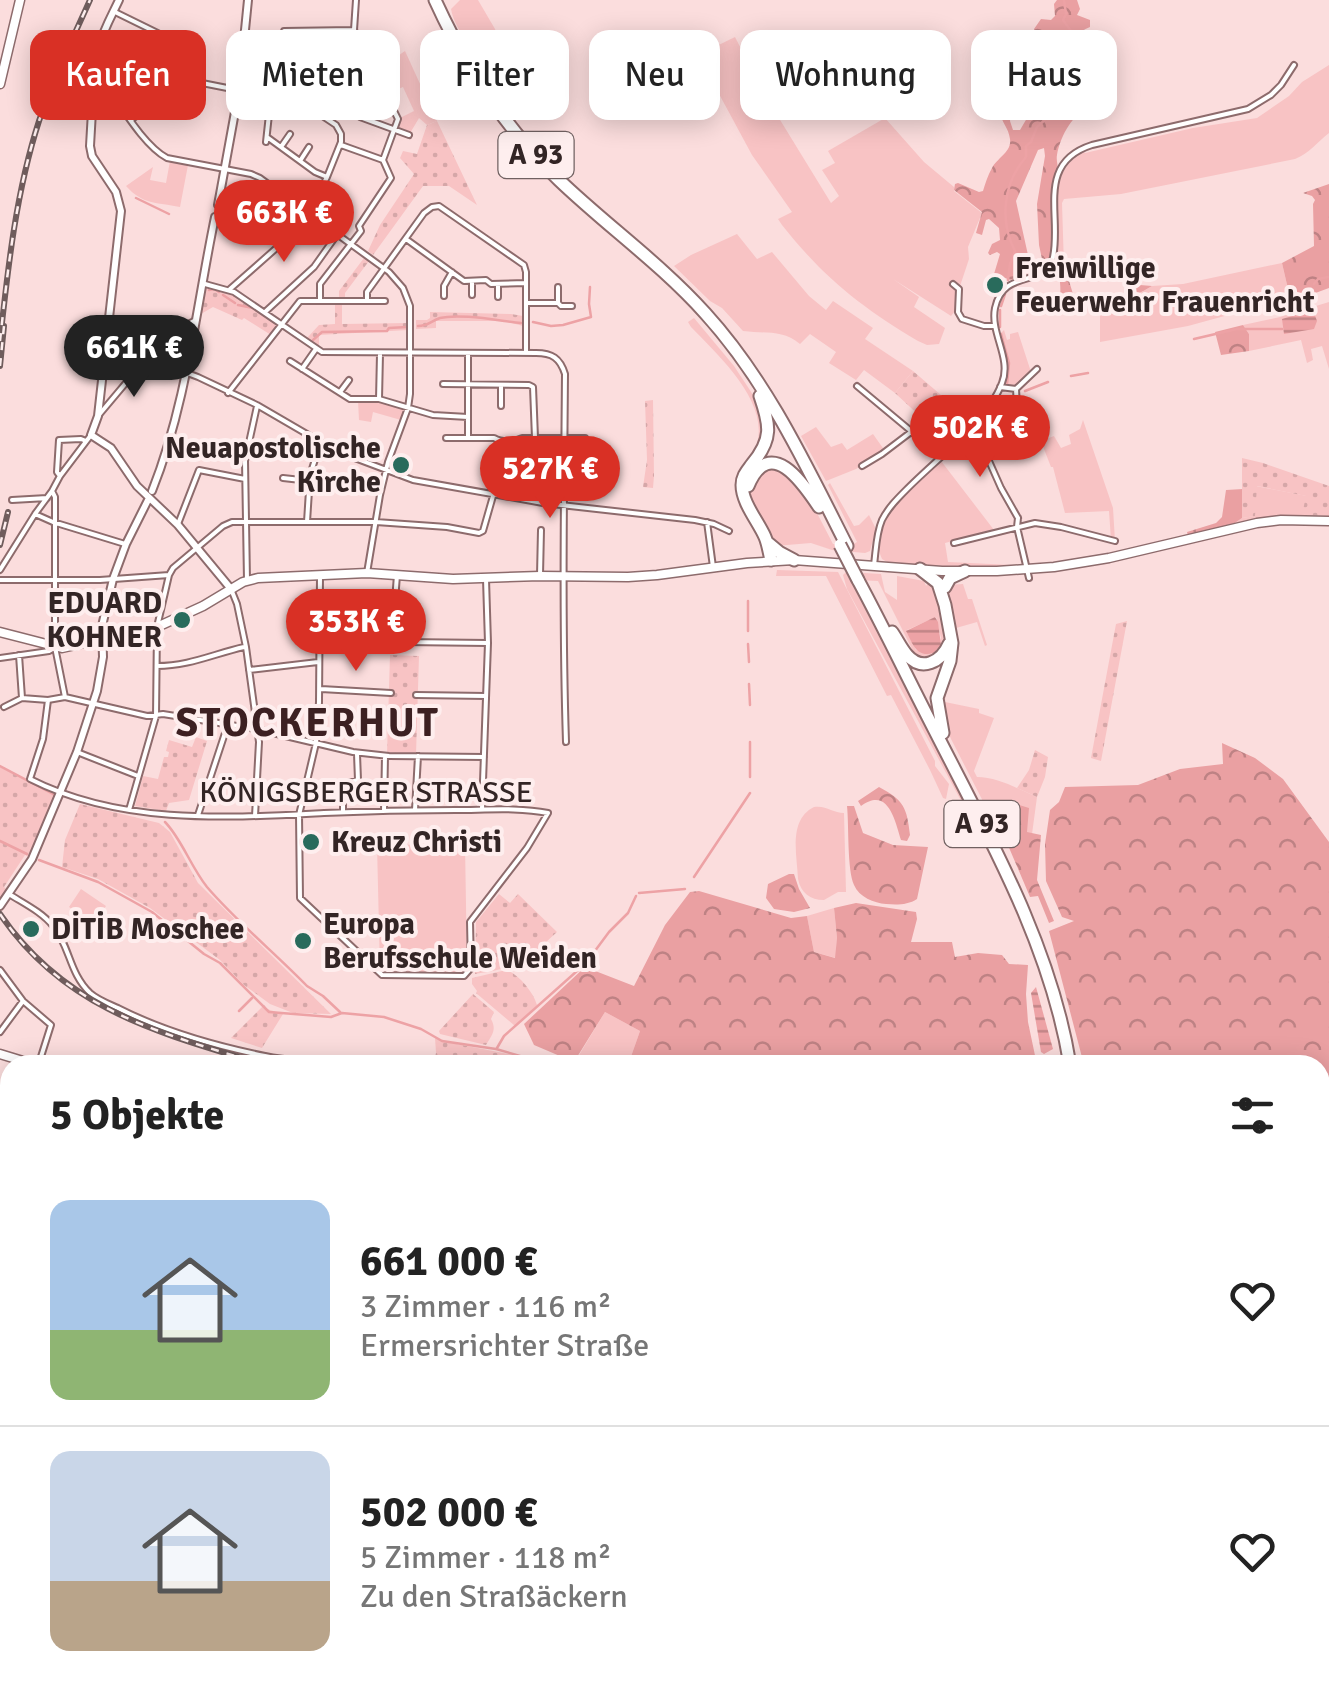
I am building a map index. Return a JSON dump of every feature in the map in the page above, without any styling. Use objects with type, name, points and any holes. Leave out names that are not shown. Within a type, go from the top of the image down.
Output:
[{"type":"highway","name":"A 93","points":[[432,0],[464,70],[516,142],[549,179],[690,306],[726,348],[760,396],[844,545]]},
{"type":"highway","name":"A 93","points":[[432,0],[494,104],[526,144],[558,180],[686,294],[731,344],[778,414],[988,834],[1028,923],[1070,1055]]},
{"type":"highway","points":[[760,396],[768,432],[762,452],[743,477],[742,489],[768,542],[771,560]]},
{"type":"highway","points":[[749,505],[748,486],[753,475],[774,464],[799,477],[822,511]]},
{"type":"highway","points":[[768,542],[794,560]]},
{"type":"highway","points":[[920,569],[942,588]]},
{"type":"highway","points":[[942,570],[939,577],[951,635],[951,656],[937,698],[943,733]]},
{"type":"highway","points":[[942,588],[950,578],[965,571]]},
{"type":"highway","name":"A 93","points":[[862,580],[998,842],[1039,934],[1061,1001],[1071,1055]]},
{"type":"highway","points":[[890,630],[908,657],[921,664],[940,658],[951,635]]},
{"type":"main road","points":[[0,84],[20,0]]},
{"type":"main road","points":[[0,632],[62,648],[102,640],[157,627],[247,580],[367,573],[442,579],[642,576],[771,560],[1028,574],[1257,523],[1329,520]]},
{"type":"street","points":[[105,30],[119,0]]},
{"type":"street","points":[[245,30],[248,0]]},
{"type":"street","points":[[354,30],[356,0]]},
{"type":"street","points":[[114,12],[151,30]]},
{"type":"street","points":[[874,564],[879,528],[886,514],[972,425],[1000,387],[1004,365],[995,308],[1006,286],[1047,270],[1054,253],[1054,188],[1072,156],[1092,145],[1248,109],[1281,86],[1294,64]]},
{"type":"street","points":[[92,120],[91,152],[116,192],[121,211],[98,416]]},
{"type":"street","points":[[132,120],[154,149],[167,158],[257,176],[384,269],[399,282],[408,299],[408,408],[386,471],[367,573]]},
{"type":"street","points":[[0,906],[32,859],[93,704],[101,674],[104,618],[114,579],[151,494],[175,422],[234,120]]},
{"type":"street","points":[[269,120],[267,140],[327,177]]},
{"type":"street","points":[[230,289],[281,244],[308,213],[340,145],[339,128],[329,120]]},
{"type":"street","points":[[368,120],[410,135]]},
{"type":"street","points":[[320,301],[320,284],[361,231],[359,226],[391,178],[383,160],[398,120]]},
{"type":"street","points":[[281,147],[290,134]]},
{"type":"street","points":[[340,145],[383,160]]},
{"type":"street","points":[[300,161],[309,147]]},
{"type":"street","points":[[242,206],[281,244]]},
{"type":"street","points":[[367,301],[367,292],[428,209],[444,207],[522,263],[526,272],[526,352]]},
{"type":"street","points":[[264,312],[310,270],[337,234]]},
{"type":"street","points":[[406,239],[464,281],[526,284]]},
{"type":"street","points":[[444,296],[444,286],[452,272]]},
{"type":"street","points":[[472,281],[472,296]]},
{"type":"street","points":[[202,283],[230,289],[326,352],[526,352],[554,356],[563,366],[566,742]]},
{"type":"street","points":[[498,284],[498,297]]},
{"type":"street","points":[[952,284],[959,289],[958,312],[962,319],[995,326]]},
{"type":"street","points":[[558,287],[558,303]]},
{"type":"street","points":[[228,392],[300,301],[384,301]]},
{"type":"street","points":[[526,303],[572,306]]},
{"type":"street","points":[[0,570],[88,438],[98,416],[150,359],[195,320]]},
{"type":"street","points":[[108,326],[129,338],[150,359],[257,405],[320,444],[412,480],[493,496],[707,522],[729,531]]},
{"type":"street","points":[[302,368],[316,349]]},
{"type":"street","points":[[379,399],[380,352]]},
{"type":"street","points":[[468,352],[468,438]]},
{"type":"street","points":[[290,360],[350,399],[379,399],[433,415],[468,417]]},
{"type":"street","points":[[1000,387],[1016,389],[1037,370]]},
{"type":"street","points":[[340,392],[349,380]]},
{"type":"street","points":[[442,384],[533,386],[535,438]]},
{"type":"street","points":[[500,406],[501,385]]},
{"type":"street","points":[[856,386],[941,456]]},
{"type":"street","points":[[980,441],[1016,410],[1016,389]]},
{"type":"street","points":[[247,580],[245,479],[248,439],[257,405]]},
{"type":"street","points":[[972,425],[1018,518],[1016,527],[1028,574]]},
{"type":"street","points":[[862,466],[912,432]]},
{"type":"street","points":[[60,476],[57,472],[61,438],[88,438],[111,448],[132,480],[151,494],[230,589],[246,647],[259,754],[256,816]]},
{"type":"street","points":[[446,438],[585,438]]},
{"type":"street","points":[[308,522],[312,464],[320,444]]},
{"type":"street","points":[[178,525],[199,470],[245,479]]},
{"type":"street","points":[[284,478],[310,481]]},
{"type":"street","points":[[52,492],[55,647],[66,697]]},
{"type":"street","points":[[128,810],[156,716],[157,627],[173,568],[227,523],[376,522],[479,533],[493,496]]},
{"type":"street","points":[[12,500],[48,498]]},
{"type":"street","points":[[35,514],[126,544]]},
{"type":"street","points":[[1018,518],[1116,542]]},
{"type":"street","points":[[707,522],[713,567]]},
{"type":"street","points":[[954,542],[1035,523]]},
{"type":"street","points":[[540,576],[541,530]]},
{"type":"street","points":[[299,816],[316,742],[320,574]]},
{"type":"street","points":[[0,580],[169,575]]},
{"type":"street","points":[[392,640],[396,575]]},
{"type":"street","points":[[482,810],[488,643],[486,579]]},
{"type":"street","points":[[318,631],[392,640],[488,643]]},
{"type":"street","points":[[0,658],[55,647]]},
{"type":"street","points":[[157,666],[184,665],[246,647]]},
{"type":"street","points":[[19,655],[22,698]]},
{"type":"street","points":[[249,670],[318,662]]},
{"type":"street","points":[[319,689],[391,694]]},
{"type":"street","points":[[416,694],[486,696]]},
{"type":"street","points":[[4,707],[22,698],[66,697],[144,716],[164,714],[228,724],[357,752],[484,757]]},
{"type":"street","points":[[48,700],[43,740],[30,779],[61,792]]},
{"type":"street","points":[[198,816],[228,724]]},
{"type":"street","points":[[77,752],[138,776]]},
{"type":"street","points":[[343,812],[343,783],[358,780],[357,752]]},
{"type":"street","points":[[384,811],[385,756]]},
{"type":"street","points":[[416,810],[418,756]]},
{"type":"street","name":"KÖNIGSBERGER STRASSE","points":[[61,792],[99,804],[161,815],[299,816],[416,810],[548,813],[527,848],[472,919],[471,968],[460,976],[382,975],[303,902],[298,894],[299,816]]},
{"type":"street","points":[[9,894],[52,924],[72,969],[92,995],[160,1026],[259,1055]]},
{"type":"street","points":[[0,970],[24,1001],[51,1025],[40,1055]]},
{"type":"street","points":[[0,1032],[24,1001]]},
{"type":"shaded area","points":[[460,0],[478,0],[495,30],[460,30],[451,9]]},
{"type":"shaded area","points":[[735,37],[740,47],[740,120],[780,120],[831,203],[839,196],[822,170],[835,163],[828,151],[887,120],[924,162],[982,213],[968,247],[958,312],[951,316],[893,279],[919,297],[914,307],[945,328],[939,344],[918,341],[861,303],[813,261],[778,219],[792,212],[752,155],[720,96],[720,44]]},
{"type":"shaded area","points":[[405,51],[420,84],[420,119],[409,135],[394,129],[398,120],[414,111],[403,87],[400,88],[400,54]]},
{"type":"shaded area","points":[[1329,65],[1329,133],[1309,151],[1295,159],[1121,194],[1064,199],[1064,266],[1057,275],[1046,275],[1056,253],[1058,185],[1070,162],[1083,151],[1257,118]]},
{"type":"shaded area","points":[[437,121],[477,205],[449,186],[423,186],[373,255],[368,251],[380,225],[414,174],[400,158],[403,151],[417,154],[427,125]]},
{"type":"shaded area","points":[[170,161],[188,165],[180,207],[144,200],[126,186],[153,167],[150,180],[166,183]]},
{"type":"shaded area","points":[[737,234],[757,259],[772,252],[826,310],[833,301],[873,328],[865,339],[913,371],[895,393],[864,370],[856,380],[829,363],[836,352],[810,334],[800,344],[780,334],[743,331],[674,266]]},
{"type":"shaded area","points":[[364,258],[369,261],[342,302],[342,324],[408,323],[408,330],[319,335],[319,346],[307,338],[319,325],[335,324],[339,291]]},
{"type":"shaded area","points":[[1282,263],[1290,298],[1188,326],[1100,342],[1100,304],[1132,298],[1152,286],[1183,284]]},
{"type":"shaded area","points":[[206,285],[234,292],[279,324],[271,335],[244,318],[213,307],[201,314]]},
{"type":"shaded area","points":[[1329,302],[1329,369],[1322,346],[1311,349],[1313,360],[1307,363],[1301,340],[1249,351],[1249,334],[1243,325]]},
{"type":"shaded area","points":[[1313,310],[1317,321],[1314,329],[1284,334],[1282,319]]},
{"type":"shaded area","points":[[430,312],[511,314],[523,316],[523,326],[504,321],[436,321],[436,328],[416,329],[416,320],[427,320]]},
{"type":"shaded area","points":[[694,318],[734,366],[763,410],[763,446],[757,443],[759,427],[748,395],[726,364],[691,327],[688,322]]},
{"type":"shaded area","points":[[1004,330],[1007,340],[1010,334],[1018,332],[1031,372],[1013,387],[1005,384],[1007,363],[999,335]]},
{"type":"shaded area","points":[[913,371],[941,395],[923,419],[895,393]]},
{"type":"shaded area","points":[[653,400],[653,488],[643,487],[647,460],[645,401]]},
{"type":"shaded area","points":[[358,401],[383,401],[404,408],[401,420],[373,412],[371,422],[359,420]]},
{"type":"shaded area","points":[[1083,420],[1113,508],[1115,541],[1111,540],[1109,511],[1065,513],[1053,467],[1041,441],[1054,436],[1061,448],[1071,444],[1069,435],[1080,429]]},
{"type":"shaded area","points":[[816,427],[831,447],[842,443],[847,450],[873,434],[885,451],[826,481],[801,436]]},
{"type":"shaded area","points":[[938,457],[994,530],[945,543],[948,562],[1012,565],[967,569],[882,559],[879,546],[887,518]]},
{"type":"shaded area","points":[[1242,458],[1329,486],[1329,516],[1302,515],[1306,496],[1257,486],[1255,516],[1242,518]]},
{"type":"shaded area","points":[[781,468],[803,486],[833,544],[857,542],[830,483],[854,526],[869,515],[876,529],[870,551],[832,550],[811,543],[775,546],[755,511],[750,491],[764,469]]},
{"type":"shaded area","points":[[1256,486],[1307,496],[1303,515],[1329,518],[1270,519],[1232,525],[1254,516]]},
{"type":"shaded area","points":[[777,570],[838,572],[935,766],[949,784],[946,799],[891,695],[887,696],[826,576],[776,576]]},
{"type":"shaded area","points":[[881,574],[885,592],[897,600],[897,576],[924,581],[926,586],[929,582],[936,585],[947,633],[945,650],[926,661],[908,652],[912,649],[878,581],[854,580],[993,860],[847,589],[843,575]],"holes":[[[936,617],[941,638],[938,650],[931,654],[916,650],[907,630]]]},
{"type":"shaded area","points":[[963,584],[987,645],[977,622],[956,628],[958,653],[945,702],[979,709],[979,713],[994,718],[974,771],[977,777],[1000,781],[1037,797],[1032,834],[1027,833],[1009,802],[991,803],[992,809],[988,811],[940,712],[954,633],[947,585]]},
{"type":"shaded area","points":[[935,617],[941,645],[934,653],[923,654],[906,631]]},
{"type":"shaded area","points":[[1127,621],[1101,761],[1091,758],[1116,624]]},
{"type":"shaded area","points":[[390,655],[419,656],[416,755],[387,754]]},
{"type":"shaded area","points":[[196,737],[207,741],[189,800],[169,803],[166,811],[135,806],[143,776],[158,779],[164,757],[168,757],[169,740],[192,747]]},
{"type":"shaded area","points":[[1035,750],[1048,757],[1037,797],[1017,788],[1029,770]]},
{"type":"shaded area","points":[[0,767],[57,794],[31,858],[25,855],[4,887],[8,891],[0,902]]},
{"type":"shaded area","points":[[80,804],[159,823],[170,832],[198,883],[331,1014],[293,1013],[270,1004],[220,960],[150,908],[98,879],[62,867],[65,840]]},
{"type":"shaded area","points":[[814,807],[844,813],[846,892],[824,900],[807,895],[798,879],[797,829],[800,820]]},
{"type":"shaded area","points":[[465,844],[464,972],[380,970],[377,845]]},
{"type":"shaded area","points":[[81,889],[106,906],[94,924],[69,907]]},
{"type":"shaded area","points":[[499,894],[510,903],[518,894],[557,932],[520,962],[475,974],[476,922]]},
{"type":"shaded area","points":[[834,908],[836,958],[814,952],[807,916]]},
{"type":"shaded area","points":[[506,970],[525,984],[537,1005],[515,1026],[476,993],[472,984],[472,978]]},
{"type":"shaded area","points":[[1036,987],[1053,1049],[1044,1054],[1031,993]]},
{"type":"shaded area","points":[[473,994],[494,1012],[493,1032],[486,1045],[439,1031]]},
{"type":"shaded area","points":[[264,1005],[283,1014],[262,1048],[231,1038]]},
{"type":"shaded area","points":[[605,1012],[640,1031],[632,1055],[579,1055]]},
{"type":"shaded area","points":[[435,1038],[514,1055],[436,1055]]},
{"type":"green space","points":[[1057,0],[1077,0],[1077,15],[1090,20],[1090,27],[1034,30],[1041,19],[1051,20],[1055,16]]},
{"type":"green space","points":[[1003,120],[1010,120],[1013,130],[1020,130],[1026,120],[1073,120],[1058,149],[1051,201],[1051,256],[1047,265],[1029,275],[1042,259],[1037,204],[1044,148],[1038,150],[1016,201],[1028,255],[1018,278],[1011,280],[994,274],[1000,254],[988,253],[992,244],[1000,240],[999,228],[989,219],[982,235],[976,233],[982,212],[954,190],[958,183],[983,191],[992,168],[1009,148],[1009,133]]},
{"type":"green space","points":[[1329,184],[1329,288],[1291,302],[1282,263],[1314,246],[1315,200],[1303,193]]},
{"type":"green space","points":[[1066,271],[1073,294],[1121,295],[1140,285],[1152,286],[1110,302],[1065,303],[1064,313],[1060,313],[1059,276]]},
{"type":"green space","points":[[1243,325],[1249,334],[1249,351],[1221,355],[1215,332]]},
{"type":"green space","points":[[1243,489],[1242,518],[1232,525],[1188,536],[1187,532],[1216,523],[1222,517],[1226,490]]},
{"type":"green space","points":[[1222,743],[1255,758],[1283,779],[1329,842],[1329,1055],[1081,1055],[1049,931],[1074,921],[1062,917],[1046,881],[1045,844],[1050,810],[1059,802],[1065,787],[1138,785],[1180,769],[1223,764]]},
{"type":"green space","points":[[879,787],[903,806],[910,835],[907,841],[901,840],[893,815],[884,803],[870,801],[861,806],[858,801]]},
{"type":"green space","points":[[1009,802],[1029,808],[1027,832],[1041,835],[1037,880],[1054,921],[1049,923],[1038,896],[1030,897],[990,803]]},
{"type":"green space","points":[[847,806],[854,806],[863,833],[893,845],[928,847],[917,899],[902,904],[881,903],[859,893],[850,869]]},
{"type":"green space","points":[[794,874],[810,908],[794,912],[774,909],[766,898],[768,884]]},
{"type":"green space","points":[[699,891],[791,918],[807,916],[814,952],[835,958],[834,908],[856,903],[916,912],[911,942],[952,942],[955,957],[978,953],[1002,955],[1009,964],[1028,965],[1028,1022],[1035,1055],[632,1055],[640,1031],[605,1012],[578,1055],[558,1055],[534,1045],[524,1024],[585,967],[634,986],[665,925],[690,892]]},
{"type":"waterway","points":[[1008,280],[1015,251],[1007,228],[1008,191],[1026,157],[1026,146],[1048,117],[1049,106],[1062,92],[1075,58],[1068,43],[1071,31],[1063,20],[1064,0]]},
{"type":"waterway","points":[[136,198],[169,214]]},
{"type":"waterway","points":[[1314,284],[1329,277]]},
{"type":"waterway","points":[[533,322],[563,325],[591,317],[590,287]]},
{"type":"waterway","points":[[209,290],[219,292]]},
{"type":"waterway","points":[[1001,306],[1005,294]]},
{"type":"waterway","points":[[223,295],[235,303]]},
{"type":"waterway","points":[[238,305],[253,308],[273,321]]},
{"type":"waterway","points":[[1000,310],[1000,327]]},
{"type":"waterway","points":[[418,326],[458,316],[521,323]]},
{"type":"waterway","points":[[313,340],[322,332],[407,327]]},
{"type":"waterway","points":[[1194,339],[1237,329],[1282,329]]},
{"type":"waterway","points":[[1001,334],[1009,363],[1007,384]]},
{"type":"waterway","points":[[1071,376],[1088,373]]},
{"type":"waterway","points":[[1025,391],[1048,382]]},
{"type":"waterway","points":[[748,601],[748,631]]},
{"type":"waterway","points":[[748,644],[749,662]]},
{"type":"waterway","points":[[749,684],[750,705]]},
{"type":"waterway","points":[[750,742],[750,777]]},
{"type":"waterway","points":[[0,766],[55,795]]},
{"type":"waterway","points":[[694,877],[750,793]]},
{"type":"waterway","points":[[165,822],[219,900],[307,986],[340,1012]]},
{"type":"waterway","points":[[0,841],[27,854]]},
{"type":"waterway","points":[[39,860],[98,882],[152,912],[220,963],[269,1012],[384,1017],[421,1029],[442,1041],[517,1055]]},
{"type":"waterway","points":[[639,893],[685,889]]},
{"type":"waterway","points":[[497,1048],[504,1036],[586,963],[628,913],[636,896]]},
{"type":"waterway","points":[[239,1011],[252,998]]},
{"type":"railway","points":[[0,341],[14,230],[31,148],[50,90],[90,0]]},
{"type":"railway","points":[[0,366],[4,326]]},
{"type":"railway","points":[[0,545],[8,512]]},
{"type":"railway","points":[[0,914],[26,947],[85,996],[152,1028],[233,1055]]},
{"type":"place","name":"Freiwillige Feuerwehr Frauenricht","points":[[995,285]]},
{"type":"place","name":"Neuapostolische Kirche","points":[[401,465]]},
{"type":"place","name":"EDUARD KOHNER","points":[[182,620]]},
{"type":"place","name":"Kreuz Christi","points":[[311,842]]},
{"type":"place","name":"DİTİB Moschee","points":[[31,929]]},
{"type":"place","name":"Europa Berufsschule Weiden","points":[[303,941]]},
{"type":"district","name":"STOCKERHUT","points":[[308,723]]}]
